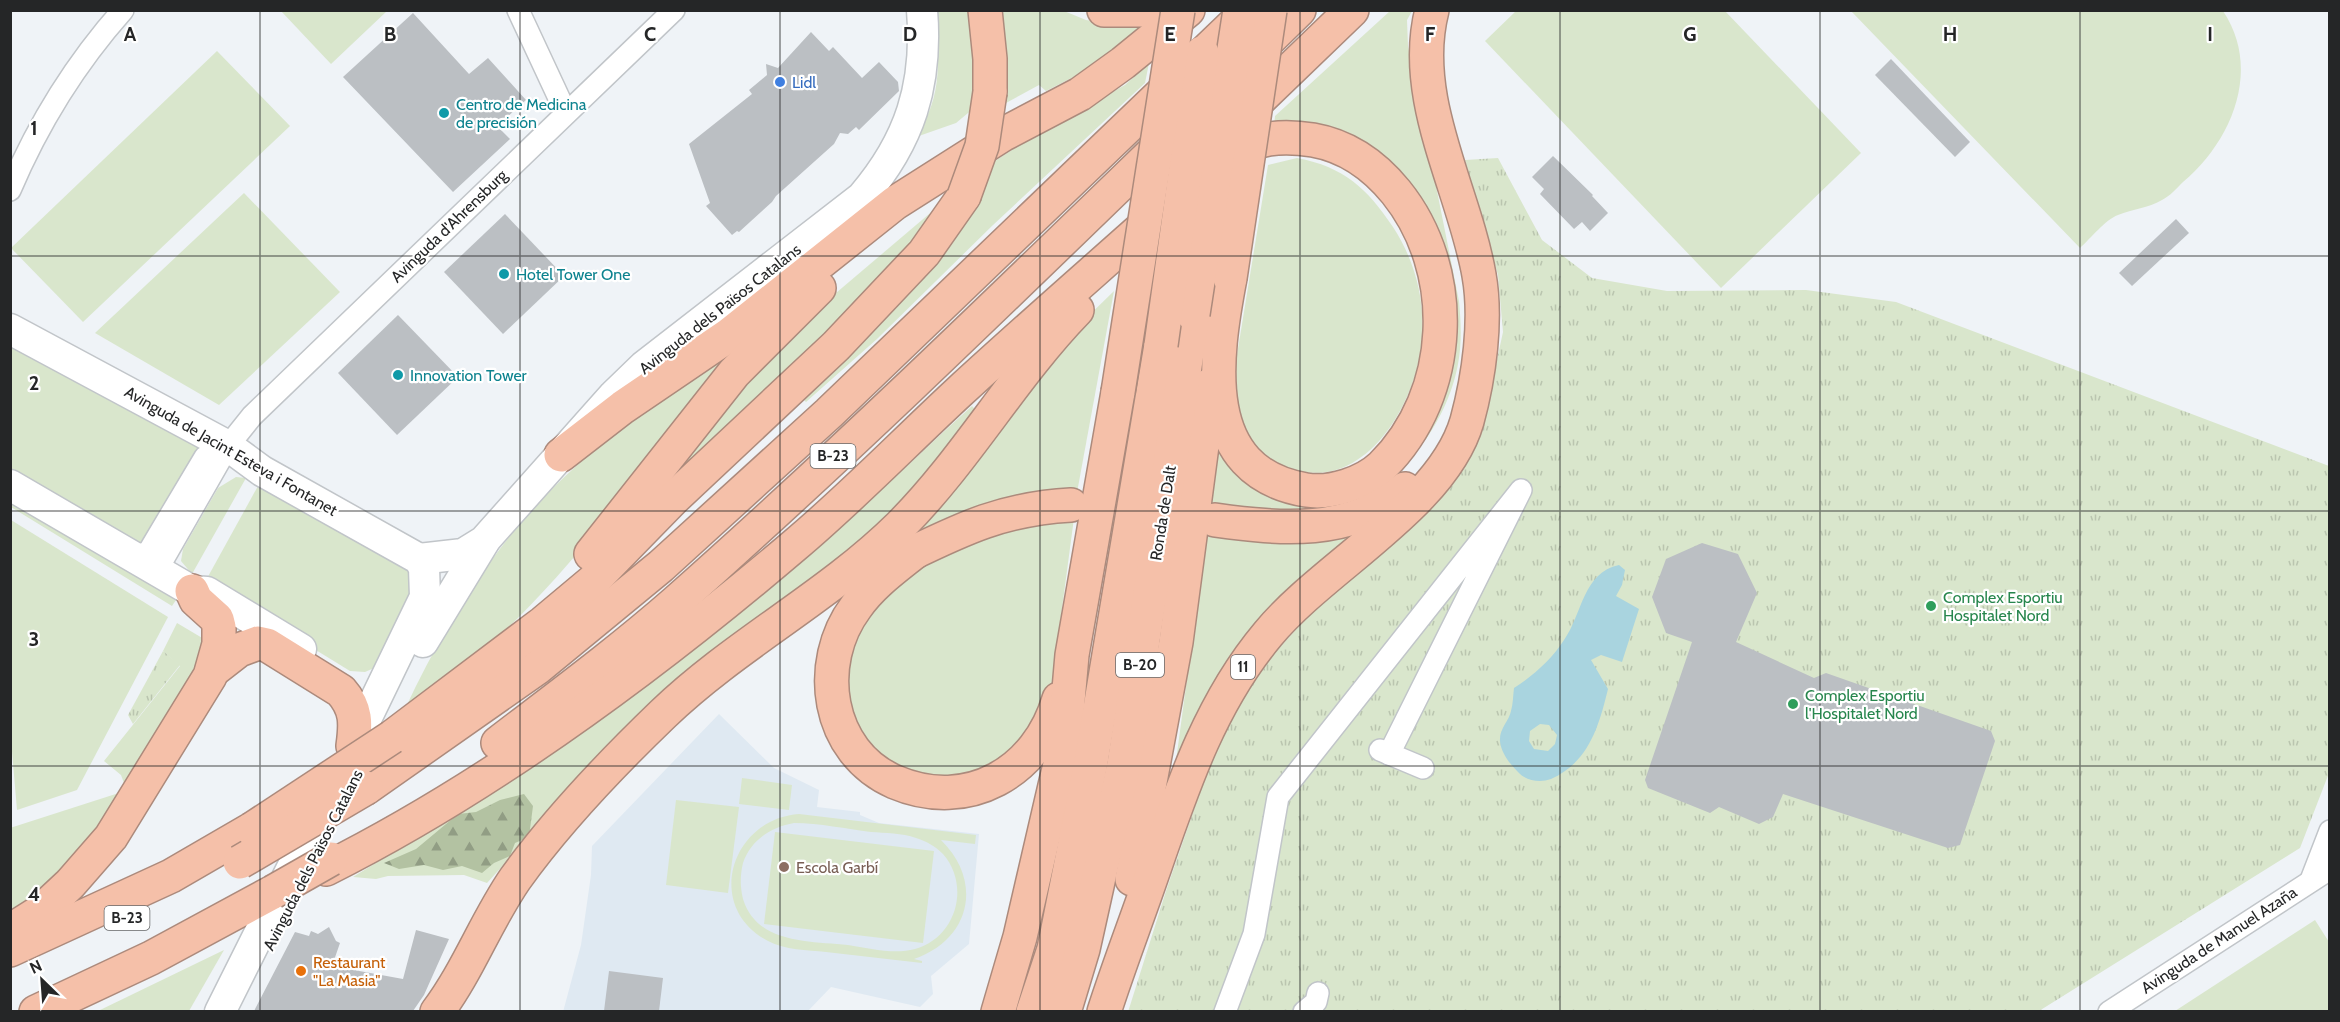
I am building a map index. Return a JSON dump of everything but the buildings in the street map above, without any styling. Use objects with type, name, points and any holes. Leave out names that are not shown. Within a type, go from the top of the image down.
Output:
[{"type":"highway","points":[[10,950],[171,876],[252,829],[373,731],[466,682],[592,582],[673,499],[836,346],[924,253],[963,196],[982,146],[990,92],[990,59],[985,10]]},
{"type":"highway","points":[[1104,10],[1146,10]]},
{"type":"highway","points":[[998,1011],[1020,937],[1064,747],[1072,655],[1118,392],[1178,10]]},
{"type":"highway","points":[[561,454],[631,401],[729,335],[895,203],[956,162],[1080,94],[1123,63],[1188,10]]},
{"type":"highway","name":"Ronda de Dalt","points":[[1033,1011],[1054,949],[1091,762],[1161,345],[1209,10]]},
{"type":"highway","name":"Ronda de Dalt","points":[[1064,1011],[1083,949],[1124,764],[1206,322],[1240,10]]},
{"type":"highway","name":"B-23","points":[[10,967],[131,916],[240,862],[366,788],[537,668],[661,566],[829,412],[1249,10]]},
{"type":"highway","points":[[1106,1008],[1153,776],[1176,642],[1206,406],[1206,322],[1230,278],[1270,10]]},
{"type":"highway","name":"B-23","points":[[328,864],[488,751],[588,675],[675,603],[876,416],[1299,10]]},
{"type":"highway","points":[[962,390],[1079,270],[1352,10]]},
{"type":"highway","points":[[1215,520],[1279,527],[1318,526],[1357,517],[1376,509],[1402,492],[1426,467],[1454,427],[1472,392],[1482,330],[1482,291],[1472,243],[1441,140],[1429,85],[1426,57],[1428,27],[1432,10]]},
{"type":"highway","points":[[36,1011],[151,958],[328,864],[360,852],[489,776],[590,705],[795,545],[962,390],[1190,186],[1230,154],[1254,142],[1279,136],[1312,140],[1347,150],[1383,176],[1405,204],[1423,238],[1438,282],[1440,321],[1438,354],[1422,407],[1401,443],[1380,467],[1370,475],[1330,489],[1313,491],[1280,483],[1254,468],[1241,454],[1229,435],[1218,395],[1206,322]]},
{"type":"highway","points":[[437,1011],[516,878],[567,814],[610,767],[724,660],[836,580],[899,526],[941,479],[1071,316],[1209,186],[1232,168],[1258,153],[1312,140]]},
{"type":"highway","points":[[466,682],[610,534],[734,373],[825,282],[956,162]]},
{"type":"highway","name":"11","points":[[1106,1008],[1183,787],[1209,726],[1236,676],[1268,633],[1292,608],[1392,522],[1430,484],[1449,457],[1467,422],[1472,392]]},
{"type":"highway","points":[[610,767],[682,706],[788,628],[856,583],[981,520],[1029,509],[1071,505]]},
{"type":"highway","points":[[916,551],[864,596],[845,623],[833,655],[829,681],[835,710],[847,738],[861,758],[878,771],[912,788],[944,791],[972,789],[997,781],[1021,764],[1050,726],[1072,655]]},
{"type":"highway","points":[[10,931],[40,912],[70,884],[111,837],[212,671],[219,644],[217,619],[196,600],[192,591]]},
{"type":"highway","points":[[212,671],[249,645],[267,645],[341,691],[348,699],[356,721],[373,731]]},
{"type":"street","points":[[10,190],[24,156],[63,86],[98,38],[123,10]]},
{"type":"street","points":[[518,10],[566,113]]},
{"type":"street","name":"Avinguda d'Ahrensburg","points":[[146,564],[216,452],[674,10]]},
{"type":"street","name":"Avinguda dels Països Catalans","points":[[236,1011],[373,731],[387,672],[424,597],[424,568],[419,559],[463,554],[484,541],[614,396],[651,360],[843,215],[862,197],[883,173],[911,122],[924,31],[922,10]]},
{"type":"street","name":"Avinguda de Jacint Esteva i Fontanet","points":[[10,329],[194,428],[216,452],[262,471],[419,559]]},
{"type":"street","points":[[10,485],[192,591],[207,592],[340,676],[358,680],[373,680],[387,672]]},
{"type":"street","points":[[1225,1011],[1254,934],[1278,797],[1521,490],[1384,752],[1423,768]]},
{"type":"street","points":[[373,731],[430,628],[484,541]]},
{"type":"street","points":[[340,676],[373,731]]},
{"type":"street","name":"Avinguda dels Països Catalans","points":[[220,1011],[373,731]]},
{"type":"street","points":[[2311,880],[2330,831]]},
{"type":"street","name":"Avinguda de Manuel Azaña","points":[[2109,1011],[2330,869]]},
{"type":"street","points":[[1304,1011],[1316,1002],[1318,993]]},
{"type":"shaded area","name":"Escola Garbí","points":[[719,714],[774,768],[819,790],[817,807],[860,812],[860,815],[879,823],[979,834],[969,944],[931,976],[933,994],[920,1007],[831,987],[808,1011],[563,1012],[581,945],[591,875],[592,846]]},
{"type":"green space","points":[[281,11],[387,11],[331,64]]},
{"type":"green space","points":[[934,11],[968,11],[974,45],[974,108],[956,123],[916,137],[925,121],[935,91],[938,61]]},
{"type":"green space","points":[[1002,11],[1064,11],[1086,20],[1111,24],[1153,19],[1105,61],[1046,91],[1039,85],[1006,103],[1006,48]]},
{"type":"green space","points":[[1390,11],[1412,11],[1407,20],[1408,46],[1459,301],[1460,348],[1452,387],[1432,430],[1417,451],[1401,469],[1362,497],[1340,505],[1307,511],[1258,512],[1209,507],[1216,439],[1304,502],[1429,421],[1420,204],[1274,127],[1275,116]]},
{"type":"green space","points":[[1516,11],[1725,11],[1861,153],[1721,288],[1485,41]]},
{"type":"green space","points":[[1851,11],[2223,11],[2234,33],[2240,56],[2240,80],[2236,103],[2215,146],[2173,192],[2157,203],[2113,217],[2080,248]]},
{"type":"green space","points":[[217,51],[290,126],[83,322],[11,248]]},
{"type":"green space","points":[[1149,63],[1145,83],[993,225],[877,339],[806,402],[803,399],[954,238],[977,204],[992,163],[1032,137],[1125,85]]},
{"type":"green space","points":[[1297,158],[1328,167],[1341,174],[1364,190],[1374,201],[1401,240],[1413,267],[1420,295],[1423,324],[1418,365],[1409,392],[1396,417],[1380,440],[1360,458],[1337,470],[1312,473],[1284,466],[1270,458],[1250,437],[1244,425],[1237,397],[1235,367],[1268,165]]},
{"type":"green space","points":[[1498,158],[1542,240],[1592,278],[1667,291],[1806,290],[1896,302],[2329,466],[2329,773],[2300,848],[2039,1011],[1128,1012],[1212,757],[1254,676],[1345,575],[1453,475],[1481,433],[1503,332],[1498,275],[1465,160]]},
{"type":"green space","points":[[244,193],[340,292],[219,405],[95,333]]},
{"type":"green space","points":[[942,203],[887,277],[630,525],[679,454],[803,321]]},
{"type":"green space","points":[[1114,291],[1076,498],[901,549],[1073,331]]},
{"type":"green space","points":[[10,337],[199,445],[199,453],[143,546],[11,474]]},
{"type":"green space","points":[[726,350],[732,355],[630,489],[576,555],[519,617],[492,642],[405,709],[439,642],[465,599],[509,537],[532,510],[557,484],[611,436]]},
{"type":"green space","points":[[972,406],[981,416],[906,506],[529,837],[487,883],[464,875],[388,876],[376,879],[353,877],[563,743],[715,633],[817,549]]},
{"type":"green space","points":[[236,477],[246,478],[192,574],[181,561],[183,549],[218,488]]},
{"type":"green space","points":[[258,486],[409,570],[418,582],[374,668],[365,672],[350,671],[205,582]]},
{"type":"green space","points":[[10,494],[178,597],[172,606],[11,507]]},
{"type":"green space","points":[[1074,518],[1049,706],[1011,758],[952,784],[874,758],[844,698],[848,646],[866,615],[892,587],[927,562],[998,530]]},
{"type":"green space","points":[[11,520],[168,617],[77,790],[17,810],[10,728]]},
{"type":"green space","points":[[1368,529],[1173,783],[1207,530],[1247,541],[1287,543],[1328,538]]},
{"type":"green space","points":[[177,623],[209,642],[201,665],[127,791],[121,775],[104,761],[180,666],[163,651]]},
{"type":"green space","points":[[163,651],[180,665],[133,724],[128,715]]},
{"type":"green space","points":[[742,778],[792,785],[789,810],[739,804]]},
{"type":"green space","points":[[125,791],[92,842],[11,918],[10,828]]},
{"type":"green space","points":[[524,794],[533,806],[529,837],[515,843],[510,856],[494,863],[482,873],[462,866],[443,870],[424,865],[399,869],[384,863],[416,849],[458,814],[476,812],[500,800]]},
{"type":"green space","points":[[676,800],[739,807],[728,893],[666,885]]},
{"type":"green space","points":[[799,814],[976,835],[975,844],[941,840],[954,856],[963,874],[966,891],[965,908],[958,924],[948,938],[933,950],[914,959],[922,963],[796,949],[768,941],[748,926],[736,908],[731,888],[734,867],[742,848],[756,831],[775,820]],"holes":[[[794,823],[905,835],[934,846],[952,867],[956,881],[955,909],[949,923],[941,934],[929,943],[907,951],[801,941],[772,932],[760,925],[750,914],[743,899],[741,890],[743,863],[751,848],[763,836],[777,828]]]},
{"type":"green space","points":[[775,832],[934,851],[923,943],[764,924]]},
{"type":"green space","points":[[2315,920],[2329,942],[2329,1011],[2175,1011]]},
{"type":"green space","points":[[224,950],[189,1011],[98,1011]]},
{"type":"water","points":[[1619,565],[1625,570],[1622,585],[1616,596],[1639,609],[1622,662],[1601,655],[1591,660],[1608,689],[1596,729],[1583,753],[1564,772],[1551,779],[1538,781],[1529,779],[1521,775],[1512,765],[1504,754],[1500,741],[1501,733],[1511,711],[1514,688],[1542,667],[1554,654],[1570,630],[1591,585],[1607,569]],"holes":[[[1540,724],[1549,725],[1557,735],[1555,744],[1548,751],[1534,749],[1529,741],[1530,731]]]},
{"type":"place","name":"Lidl","points":[[780,82]]},
{"type":"place","name":"Centro de Medicina de precisión","points":[[444,113]]},
{"type":"place","name":"Hotel Tower One","points":[[504,274]]},
{"type":"place","name":"Innovation Tower","points":[[398,375]]},
{"type":"place","name":"Complex Esportiu Hospitalet Nord","points":[[1931,606]]},
{"type":"place","name":"Complex Esportiu l'Hospitalet Nord","points":[[1793,704]]},
{"type":"place","name":"Escola Garbí","points":[[784,867]]},
{"type":"place","name":"Restaurant \"La Masia\"","points":[[301,971]]}]
